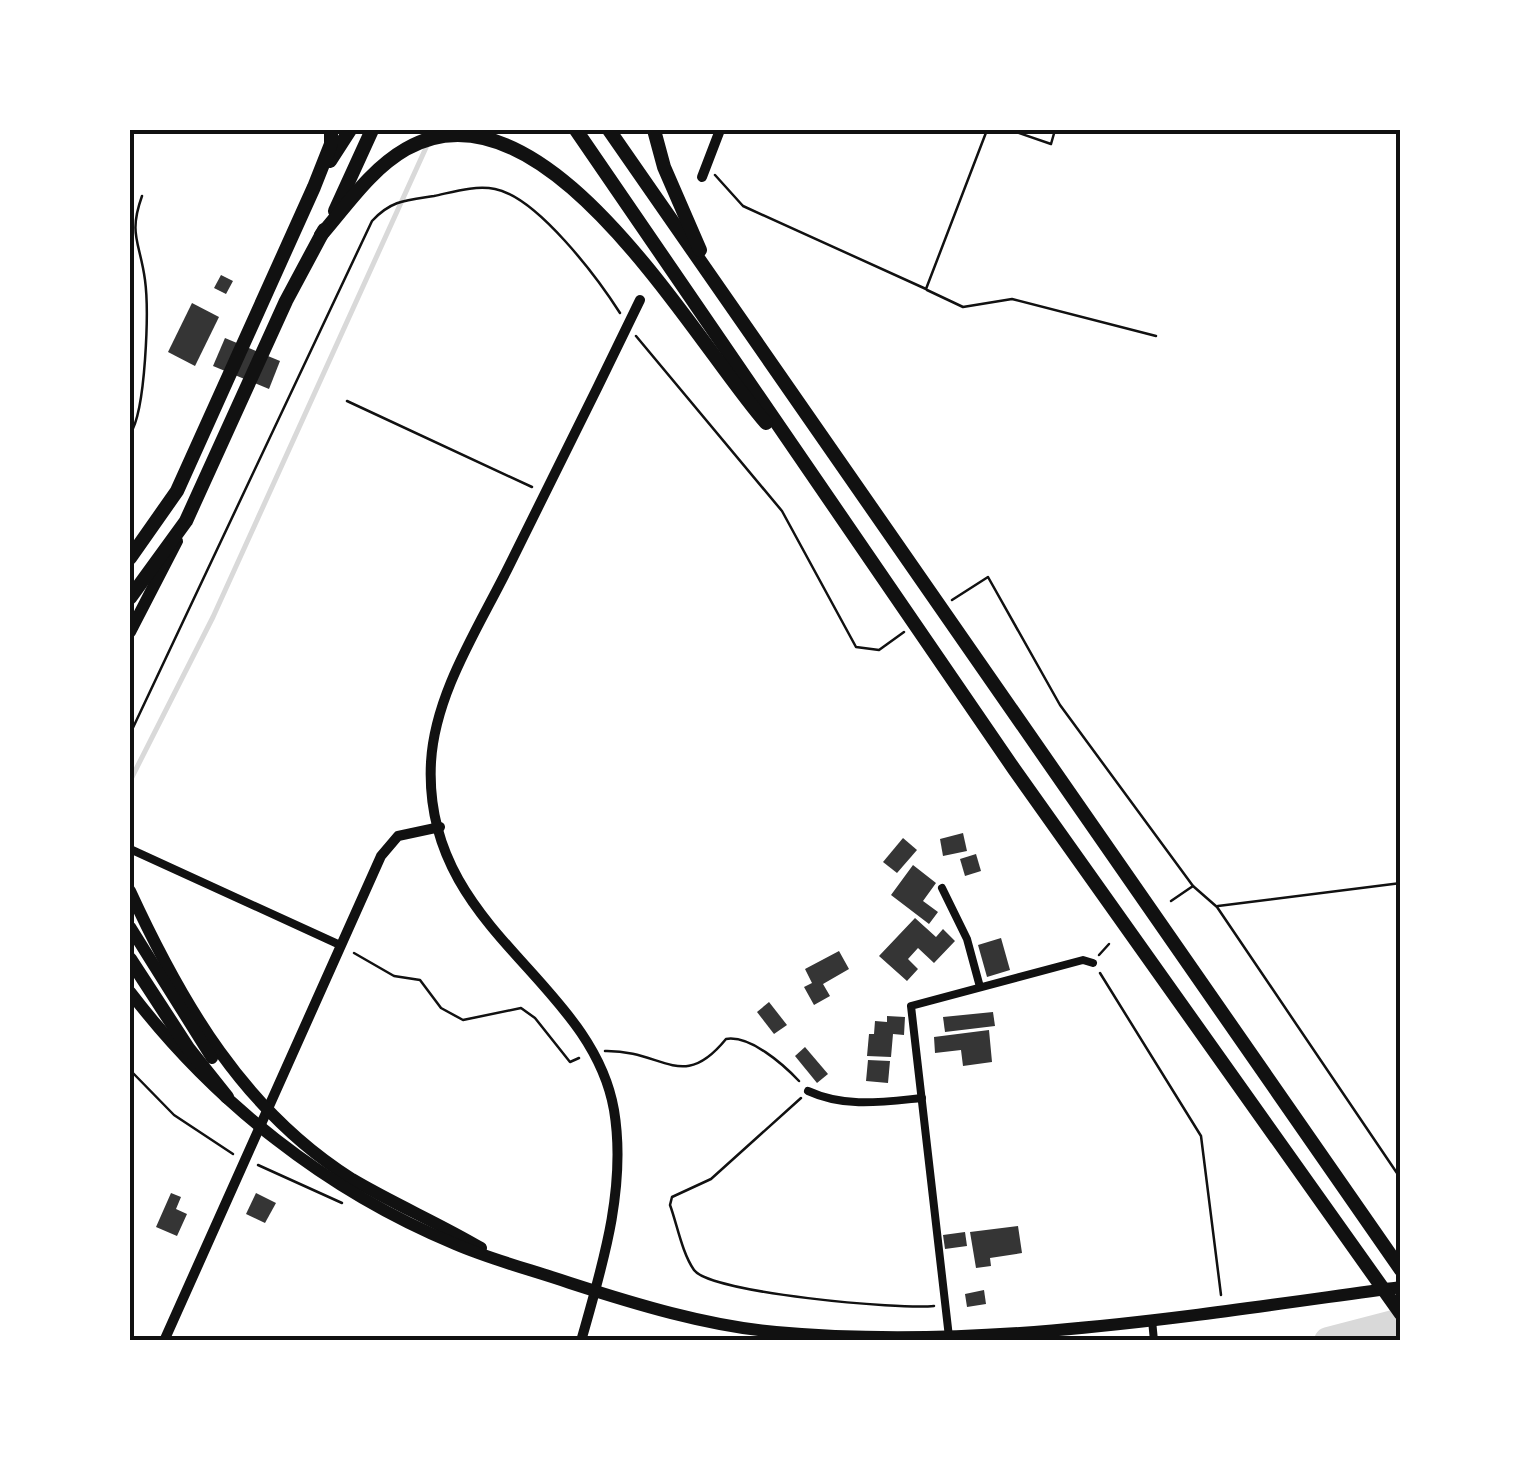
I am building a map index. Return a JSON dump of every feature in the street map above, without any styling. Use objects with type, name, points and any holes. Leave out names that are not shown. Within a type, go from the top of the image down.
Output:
[{"type":"highway","points":[[130,558],[177,492],[314,187],[331,144],[331,130]]},
{"type":"highway","points":[[314,187],[350,130]]},
{"type":"highway","points":[[130,598],[186,521],[286,301],[372,130]]},
{"type":"highway","points":[[576,130],[802,464],[1401,1314]]},
{"type":"highway","points":[[609,130],[1398,1266]]},
{"type":"highway","points":[[654,130],[664,167],[711,276]]},
{"type":"highway","points":[[321,236],[379,168],[409,147],[468,137],[541,162],[581,194],[623,236],[734,386],[802,464]]},
{"type":"highway","points":[[130,959],[188,1048],[227,1097]]},
{"type":"main road","points":[[130,632],[186,521]]},
{"type":"main road","points":[[130,891],[196,1022],[255,1096]]},
{"type":"main road","points":[[130,928],[200,1044],[223,1072],[352,1179],[500,1260]]},
{"type":"main road","points":[[130,992],[187,1063],[275,1138],[378,1207],[458,1246],[646,1306],[774,1332],[950,1339],[1222,1312],[1401,1287]]},
{"type":"street","points":[[705,172],[720,130]]},
{"type":"street","points":[[580,1341],[616,1194],[618,1149],[613,1107],[592,1052],[477,912],[449,859],[431,764],[438,722],[451,684],[640,300]]},
{"type":"street","points":[[164,1341],[340,945],[390,842],[409,831],[440,827]]},
{"type":"street","points":[[130,849],[340,945]]},
{"type":"street","points":[[942,888],[966,939],[980,988]]},
{"type":"street","points":[[950,1339],[911,1006],[1083,960],[1092,963]]},
{"type":"street","points":[[808,1091],[828,1100],[860,1104],[922,1098]]},
{"type":"street","points":[[1152,1320],[1154,1341]]},
{"type":"path","points":[[926,290],[987,130]]},
{"type":"path","points":[[1010,130],[1051,144],[1055,130]]},
{"type":"path","points":[[705,172],[743,206],[963,306],[1012,299],[1156,336]]},
{"type":"path","points":[[130,734],[372,221],[394,201],[489,188],[530,205],[610,298],[627,326],[782,511],[814,565],[843,630],[856,647],[878,650]]},
{"type":"path","points":[[130,434],[145,392],[145,280],[132,223],[142,196]]},
{"type":"path","points":[[348,401],[545,494]]},
{"type":"path","points":[[981,580],[988,577],[1060,706],[1193,886],[1216,907],[1401,1179]]},
{"type":"path","points":[[1216,907],[1401,883]]},
{"type":"path","points":[[1170,901],[1193,886]]},
{"type":"path","points":[[340,945],[394,976],[420,980],[441,1008],[463,1020],[521,1008],[570,1062],[592,1052],[628,1051],[689,1068],[709,1062],[726,1039],[736,1038],[770,1056],[808,1091],[711,1178],[672,1198],[670,1204],[694,1271],[710,1280],[807,1298],[912,1309],[946,1305]]},
{"type":"path","points":[[1092,963],[1201,1136],[1222,1312]]},
{"type":"path","points":[[130,1070],[174,1116],[204,1138],[342,1203]]},
{"type":"building","points":[[221,275],[233,281],[226,294],[214,288]]},
{"type":"building","points":[[192,303],[219,317],[195,366],[168,352]]},
{"type":"building","points":[[225,338],[280,361],[269,389],[213,366]]},
{"type":"building","points":[[963,833],[967,851],[943,856],[940,839]]},
{"type":"building","points":[[903,838],[917,850],[897,873],[883,862]]},
{"type":"building","points":[[976,854],[981,871],[965,876],[960,859]]},
{"type":"building","points":[[913,865],[936,883],[923,901],[938,912],[929,924],[891,895]]},
{"type":"building","points":[[915,918],[936,937],[943,929],[955,941],[934,963],[918,948],[908,959],[918,969],[907,981],[879,956]]},
{"type":"building","points":[[1001,938],[1010,970],[987,977],[978,945]]},
{"type":"building","points":[[839,951],[849,969],[823,984],[830,996],[814,1005],[804,987],[812,983],[805,969]]},
{"type":"building","points":[[769,1002],[787,1025],[774,1034],[757,1012]]},
{"type":"building","points":[[993,1012],[995,1026],[945,1032],[943,1017]]},
{"type":"building","points":[[887,1016],[905,1017],[904,1035],[893,1034],[891,1057],[867,1056],[875,1021],[887,1022]]},
{"type":"building","points":[[989,1030],[992,1062],[963,1066],[961,1050],[935,1053],[934,1037]]},
{"type":"building","points":[[805,1047],[828,1074],[817,1083],[795,1056]]},
{"type":"building","points":[[868,1060],[890,1061],[888,1083],[866,1081]]},
{"type":"building","points":[[171,1193],[181,1197],[176,1209],[187,1214],[177,1236],[156,1227]]},
{"type":"building","points":[[256,1193],[276,1203],[265,1223],[246,1214]]},
{"type":"building","points":[[1018,1226],[1022,1253],[990,1258],[991,1266],[976,1268],[970,1232]]},
{"type":"building","points":[[965,1232],[967,1246],[945,1249],[943,1235]]},
{"type":"building","points":[[984,1290],[986,1304],[967,1307],[965,1294]]},
{"type":"waterway","points":[[130,781],[213,617],[434,130]]},
{"type":"waterway","points":[[1328,1341],[1401,1322]]}]
